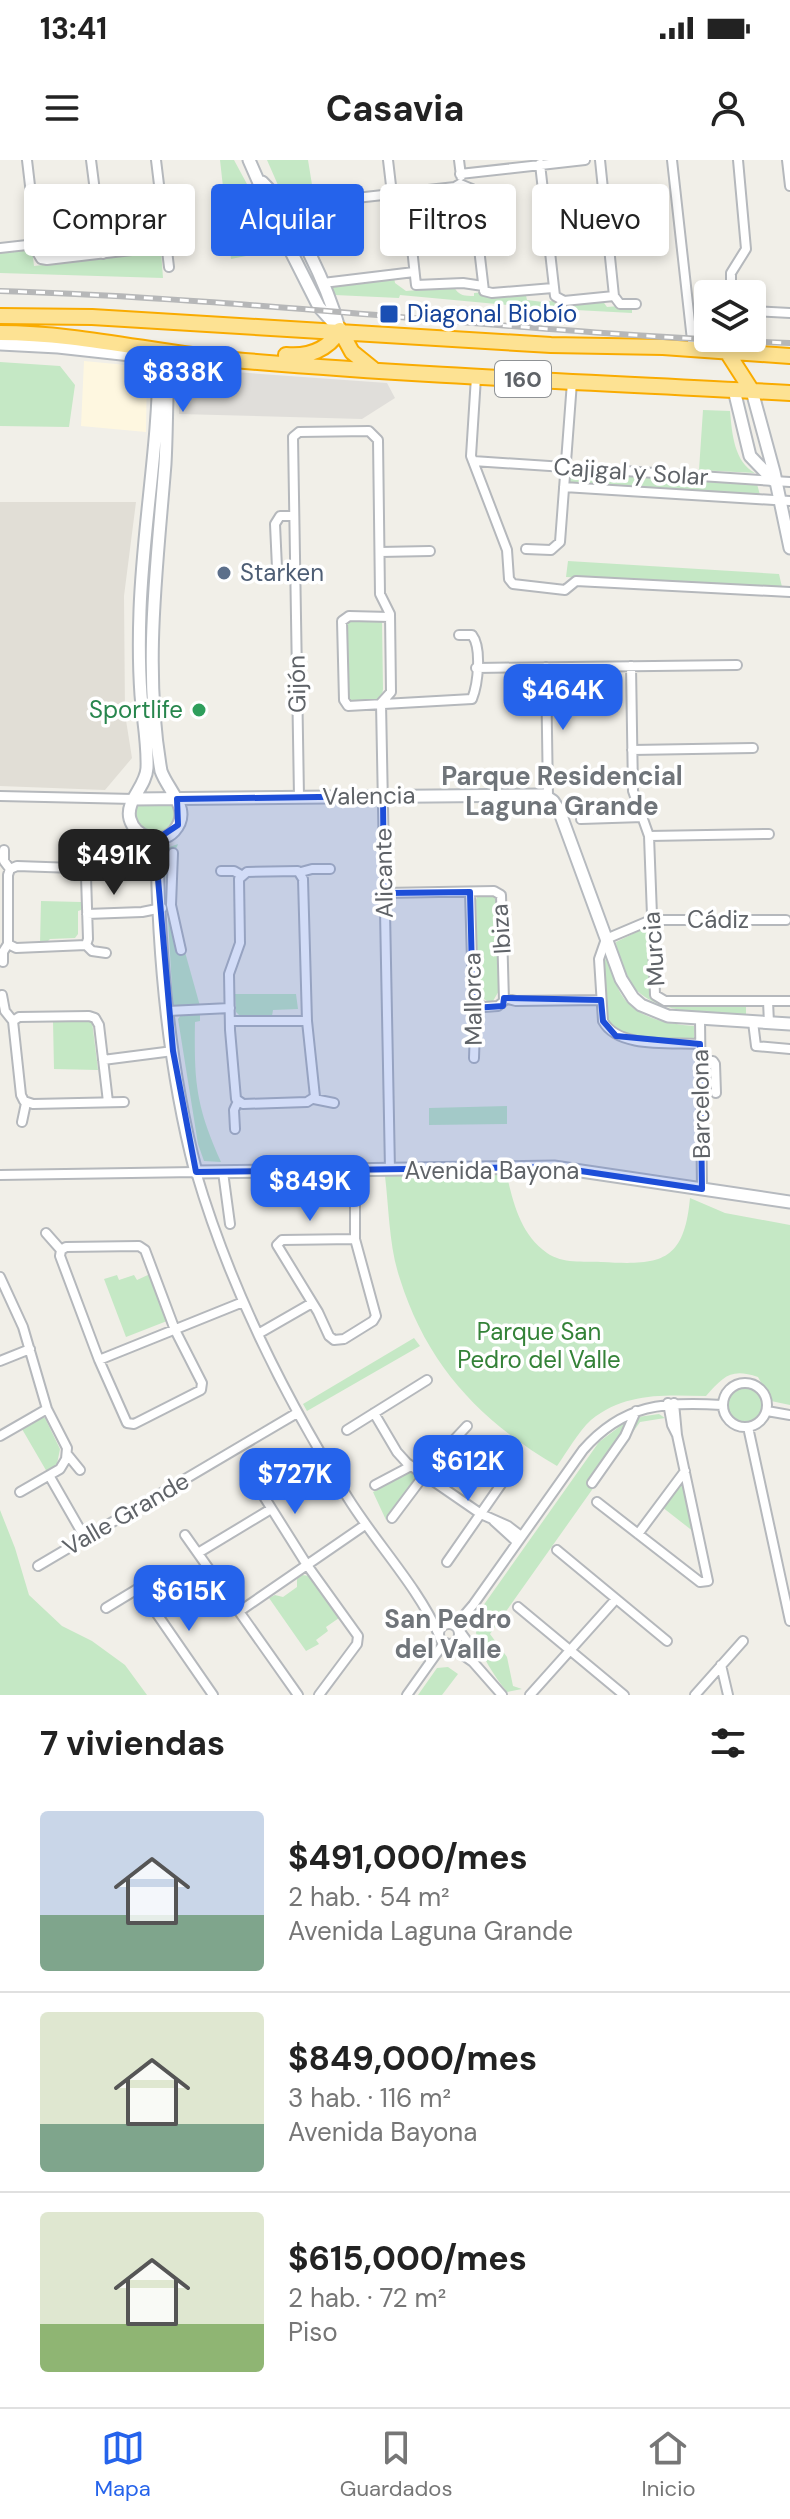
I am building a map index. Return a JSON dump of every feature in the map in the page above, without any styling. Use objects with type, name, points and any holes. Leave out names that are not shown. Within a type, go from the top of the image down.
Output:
[{"type":"highway","name":"160","points":[[0,313],[340,330],[551,345],[693,349]]},
{"type":"highway","points":[[185,354],[232,352],[295,356],[321,350],[340,330],[352,352],[373,369]]},
{"type":"highway","name":"160","points":[[0,333],[84,338],[235,360],[790,393]]},
{"type":"highway","name":"160","points":[[727,352],[790,356]]},
{"type":"highway","points":[[727,352],[752,391]]},
{"type":"main road","points":[[249,160],[264,184]]},
{"type":"main road","points":[[259,178],[268,204],[319,307],[340,330]]},
{"type":"main road","points":[[309,256],[323,283],[340,330]]},
{"type":"main road","points":[[0,344],[164,359],[185,354]]},
{"type":"main road","points":[[164,359],[166,444],[152,661],[161,771],[181,812],[178,825],[167,836],[157,839],[146,837],[133,826],[129,815],[147,769],[140,672],[140,612],[164,359]]},
{"type":"main road","points":[[734,390],[750,456],[774,481],[784,501],[790,548]]},
{"type":"main road","points":[[752,391],[774,481]]},
{"type":"main road","name":"Valencia","points":[[134,799],[534,794],[548,797]]},
{"type":"main road","points":[[548,797],[559,810],[621,979],[633,998],[657,1013],[700,1019],[790,1024]]},
{"type":"main road","points":[[157,839],[165,907],[168,1011],[196,1172]]},
{"type":"main road","name":"Avenida Bayona","points":[[196,1172],[563,1168],[790,1202]]},
{"type":"street","points":[[27,160],[30,184]]},
{"type":"street","points":[[91,160],[94,184]]},
{"type":"street","points":[[156,160],[159,184]]},
{"type":"street","points":[[388,160],[391,184]]},
{"type":"street","points":[[459,160],[460,184]]},
{"type":"street","points":[[460,174],[535,163],[585,160]]},
{"type":"street","points":[[600,160],[614,296],[620,304],[636,304]]},
{"type":"street","points":[[672,160],[693,349]]},
{"type":"street","points":[[731,280],[731,273],[746,249],[738,160]]},
{"type":"street","points":[[787,160],[790,186]]},
{"type":"street","points":[[535,163],[557,299],[614,296]]},
{"type":"street","points":[[0,248],[24,245]]},
{"type":"street","points":[[40,256],[47,260],[84,256]]},
{"type":"street","points":[[167,256],[169,267]]},
{"type":"street","points":[[412,256],[415,283],[419,287],[463,283],[483,286]]},
{"type":"street","points":[[480,256],[484,291],[553,288]]},
{"type":"street","points":[[323,283],[414,272]]},
{"type":"street","points":[[766,312],[790,313]]},
{"type":"street","points":[[476,376],[471,449],[508,554],[510,582],[565,590],[576,581],[790,592]]},
{"type":"street","points":[[526,549],[548,551],[559,545],[572,382]]},
{"type":"street","name":"Gijón","points":[[299,797],[293,437],[299,432],[332,431]]},
{"type":"street","name":"Alicante","points":[[332,431],[369,431],[378,440],[381,597],[390,617],[391,692],[381,703],[390,1170]]},
{"type":"street","name":"Cajigal y Solar","points":[[473,461],[790,482]]},
{"type":"street","name":"Cajigal y Solar","points":[[564,487],[784,501]]},
{"type":"street","points":[[294,516],[280,516],[275,524],[276,567],[280,571],[295,571]]},
{"type":"street","points":[[380,552],[430,551]]},
{"type":"street","points":[[390,617],[349,616],[342,621],[344,703],[350,706],[469,701],[474,695],[475,639],[472,635],[459,635]]},
{"type":"street","points":[[476,668],[737,665]]},
{"type":"street","name":"Murcia","points":[[631,666],[633,795],[649,836],[654,990],[661,1000],[790,1001]]},
{"type":"street","points":[[546,667],[548,797]]},
{"type":"street","points":[[632,750],[753,748]]},
{"type":"street","name":"Valencia","points":[[0,796],[134,799]]},
{"type":"street","points":[[581,819],[643,817]]},
{"type":"street","points":[[649,836],[769,834]]},
{"type":"street","points":[[4,850],[4,861],[10,869]]},
{"type":"street","points":[[173,853],[165,907],[181,950]]},
{"type":"street","points":[[3,962],[3,952],[8,944],[10,869],[17,866],[103,869]]},
{"type":"street","points":[[241,875],[247,872],[330,869]]},
{"type":"street","points":[[84,870],[86,945]]},
{"type":"street","points":[[221,871],[234,871],[241,875]]},
{"type":"street","points":[[301,872],[307,1021],[314,1099]]},
{"type":"street","points":[[235,1129],[234,1110],[238,1101],[230,1021],[230,969],[240,939],[241,875]]},
{"type":"street","name":"Ibiza","points":[[384,893],[494,891],[501,897],[504,998]]},
{"type":"street","name":"Mallorca","points":[[470,892],[473,995],[476,1003],[474,1058]]},
{"type":"street","points":[[87,914],[142,912],[165,907]]},
{"type":"street","name":"Cádiz","points":[[606,939],[651,920],[786,920]]},
{"type":"street","points":[[606,939],[600,952],[601,1000],[603,1021],[608,1030],[629,1041],[700,1044]]},
{"type":"street","points":[[8,944],[16,948],[86,945],[92,951],[106,953]]},
{"type":"street","points":[[2,995],[5,1011],[13,1021],[21,1095],[26,1103],[22,1122]]},
{"type":"street","points":[[476,1003],[484,1007],[498,1006],[504,998],[516,1001],[601,1000]]},
{"type":"street","points":[[768,1001],[769,1023]]},
{"type":"street","points":[[168,1011],[230,1008]]},
{"type":"street","points":[[13,1021],[19,1017],[92,1017],[99,1025],[108,1102]]},
{"type":"street","name":"Barcelona","points":[[700,1019],[702,1189]]},
{"type":"street","points":[[230,1021],[307,1021]]},
{"type":"street","points":[[753,1022],[756,1046],[790,1049]]},
{"type":"street","points":[[103,1060],[173,1051]]},
{"type":"street","points":[[700,1061],[713,1061],[715,1064],[716,1093]]},
{"type":"street","points":[[238,1101],[243,1104],[307,1102],[314,1099],[334,1103]]},
{"type":"street","points":[[26,1103],[124,1102]]},
{"type":"street","points":[[196,1172],[215,1233],[243,1302],[297,1413],[365,1525],[429,1612],[443,1640],[473,1662],[502,1695]]},
{"type":"street","name":"Avenida Bayona","points":[[0,1175],[196,1172]]},
{"type":"street","points":[[223,1172],[230,1224]]},
{"type":"street","points":[[355,1198],[355,1239],[376,1314],[375,1320],[341,1340],[334,1340],[277,1248],[278,1243],[284,1240],[355,1239]]},
{"type":"street","points":[[46,1233],[61,1250]]},
{"type":"street","points":[[66,1247],[143,1248],[202,1388],[129,1424],[99,1360],[60,1256],[61,1250],[66,1247]]},
{"type":"street","points":[[0,1277],[4,1296],[30,1349],[47,1409],[64,1439],[67,1454],[80,1470]]},
{"type":"street","points":[[99,1360],[243,1302]]},
{"type":"street","points":[[258,1334],[312,1303]]},
{"type":"street","points":[[0,1361],[30,1349]]},
{"type":"street","points":[[347,1430],[427,1380]]},
{"type":"street","points":[[739,1383],[749,1383],[764,1393],[767,1411],[758,1423],[748,1427],[732,1424],[725,1416],[722,1405],[730,1388],[739,1383]]},
{"type":"street","points":[[597,1502],[700,1582],[708,1581],[677,1435],[672,1425],[671,1403]]},
{"type":"street","points":[[407,1695],[443,1640],[442,1626],[454,1626],[473,1605],[593,1438],[636,1411],[671,1403],[722,1405]]},
{"type":"street","points":[[0,1436],[47,1409]]},
{"type":"street","points":[[592,1483],[629,1429],[636,1411]]},
{"type":"street","points":[[767,1411],[790,1415]]},
{"type":"street","name":"Valle Grande","points":[[38,1566],[297,1413]]},
{"type":"street","points":[[374,1413],[397,1452],[411,1466],[481,1514],[508,1526],[519,1539]]},
{"type":"street","points":[[392,1518],[467,1426]]},
{"type":"street","points":[[748,1427],[790,1621]]},
{"type":"street","points":[[20,1492],[50,1477],[62,1466],[67,1454]]},
{"type":"street","points":[[447,1562],[516,1463]]},
{"type":"street","points":[[375,1485],[411,1466]]},
{"type":"street","points":[[638,1534],[685,1471]]},
{"type":"street","points":[[50,1477],[85,1538]]},
{"type":"street","points":[[256,1484],[358,1638],[357,1644],[319,1695]]},
{"type":"street","points":[[198,1553],[271,1509]]},
{"type":"street","points":[[240,1611],[365,1525]]},
{"type":"street","points":[[185,1535],[298,1695]]},
{"type":"street","points":[[557,1550],[667,1641]]},
{"type":"street","points":[[106,1608],[139,1588],[143,1583],[142,1574]]},
{"type":"street","points":[[139,1588],[213,1695]]},
{"type":"street","points":[[530,1695],[616,1599]]},
{"type":"street","points":[[518,1607],[624,1695]]},
{"type":"street","points":[[429,1612],[454,1626],[467,1641],[473,1662]]},
{"type":"street","points":[[443,1640],[455,1642],[459,1636],[454,1626]]},
{"type":"street","points":[[695,1695],[743,1641]]},
{"type":"street","points":[[721,1665],[728,1695]]},
{"type":"highlighted area","points":[[383,796],[384,893],[470,892],[473,1008],[503,1006],[504,998],[601,1000],[603,1021],[616,1036],[700,1044],[702,1189],[554,1167],[196,1172],[173,1051],[158,879],[157,839],[178,825],[177,799]]},
{"type":"shaded area","points":[[84,361],[147,367],[146,432],[81,426]]},
{"type":"shaded area","points":[[179,368],[387,383],[395,398],[362,419],[179,414]]},
{"type":"shaded area","points":[[0,502],[136,502],[124,596],[125,714],[132,758],[105,790],[0,786]]},
{"type":"green space","points":[[220,160],[234,160],[247,184],[223,184]]},
{"type":"green space","points":[[267,160],[308,160],[312,184],[278,184]]},
{"type":"green space","points":[[24,250],[24,256],[33,256],[34,266],[119,256],[161,256],[163,278],[0,273],[0,252]]},
{"type":"green space","points":[[394,277],[395,283],[406,291],[454,287],[462,295],[474,296],[474,293],[518,289],[525,291],[527,300],[543,302],[599,296],[607,307],[632,305],[632,313],[400,295],[399,298],[335,295],[331,284]]},
{"type":"green space","points":[[0,362],[60,366],[75,385],[69,427],[0,426]]},
{"type":"green space","points":[[703,410],[730,411],[738,454],[755,473],[699,470]]},
{"type":"green space","points":[[568,472],[757,484],[760,495],[567,484]]},
{"type":"green space","points":[[568,561],[779,574],[782,587],[566,577]]},
{"type":"green space","points":[[349,619],[382,622],[383,689],[382,696],[376,702],[348,702],[346,622]]},
{"type":"green space","points":[[174,804],[174,819],[163,831],[145,829],[136,818],[136,805]]},
{"type":"green space","points":[[178,844],[169,853],[170,914],[176,951],[185,952],[200,1006],[173,1006],[164,849]]},
{"type":"green space","points":[[491,894],[497,900],[500,989],[493,1001],[487,1001],[478,995],[476,900],[478,895]]},
{"type":"green space","points":[[41,901],[81,902],[75,938],[50,939],[40,944]]},
{"type":"green space","points":[[643,929],[647,931],[653,997],[746,1004],[746,1015],[681,1010],[645,997],[631,984],[621,966],[616,942]]},
{"type":"green space","points":[[608,959],[619,990],[627,1002],[654,1019],[694,1026],[694,1041],[636,1037],[607,1022],[603,960]]},
{"type":"green space","points":[[235,994],[296,994],[298,1009],[273,1010],[272,1016],[240,1016],[236,1012]]},
{"type":"green space","points":[[181,1015],[200,1015],[200,1021],[195,1022],[198,1094],[221,1162],[204,1161],[198,1144],[178,1019]]},
{"type":"green space","points":[[53,1021],[92,1021],[98,1070],[54,1069]]},
{"type":"green space","points":[[507,1106],[507,1124],[429,1125],[429,1108]]},
{"type":"green space","name":"Parque San Pedro del Valle","points":[[506,1172],[515,1206],[530,1237],[553,1257],[566,1260],[639,1263],[665,1256],[682,1236],[690,1198],[725,1213],[790,1225],[790,1405],[771,1401],[758,1377],[741,1373],[723,1379],[706,1396],[661,1396],[632,1400],[618,1404],[591,1420],[557,1466],[504,1430],[460,1388],[441,1364],[411,1310],[394,1254],[385,1176]]},
{"type":"green space","points":[[150,1274],[167,1321],[126,1337],[104,1279],[117,1275],[119,1280],[134,1275],[137,1280]]},
{"type":"green space","points":[[414,1338],[420,1346],[307,1411],[303,1404]]},
{"type":"green space","points":[[744,1387],[757,1392],[762,1405],[757,1418],[744,1423],[731,1418],[726,1405],[731,1392]]},
{"type":"green space","points":[[659,1414],[665,1418],[640,1422],[490,1634],[507,1657],[513,1686],[522,1689],[507,1692],[483,1655],[476,1634],[478,1613],[599,1442],[631,1418]]},
{"type":"green space","points":[[45,1418],[60,1449],[57,1464],[47,1472],[22,1429]]},
{"type":"green space","points":[[410,1472],[416,1474],[415,1482],[386,1520],[373,1492]]},
{"type":"green space","points":[[682,1483],[694,1532],[662,1507]]},
{"type":"green space","points":[[0,1510],[29,1595],[62,1626],[92,1641],[125,1665],[147,1695],[0,1695]]},
{"type":"green space","points":[[302,1575],[310,1576],[339,1618],[326,1627],[328,1631],[316,1640],[319,1644],[306,1651],[269,1598],[275,1595],[283,1597],[297,1587],[297,1579]]},
{"type":"green space","points":[[448,1667],[458,1674],[442,1695],[418,1695],[437,1668]]},
{"type":"railway","points":[[0,291],[198,301],[592,332],[790,343]]},
{"type":"place","name":"Diagonal Biobío","points":[[389,314]]},
{"type":"place","name":"Starken","points":[[224,573]]},
{"type":"place","name":"Sportlife","points":[[199,710]]},
{"type":"district","name":"Parque Residencial Laguna Grande","points":[[562,791]]},
{"type":"district","name":"San Pedro del Valle","points":[[448,1634]]}]
